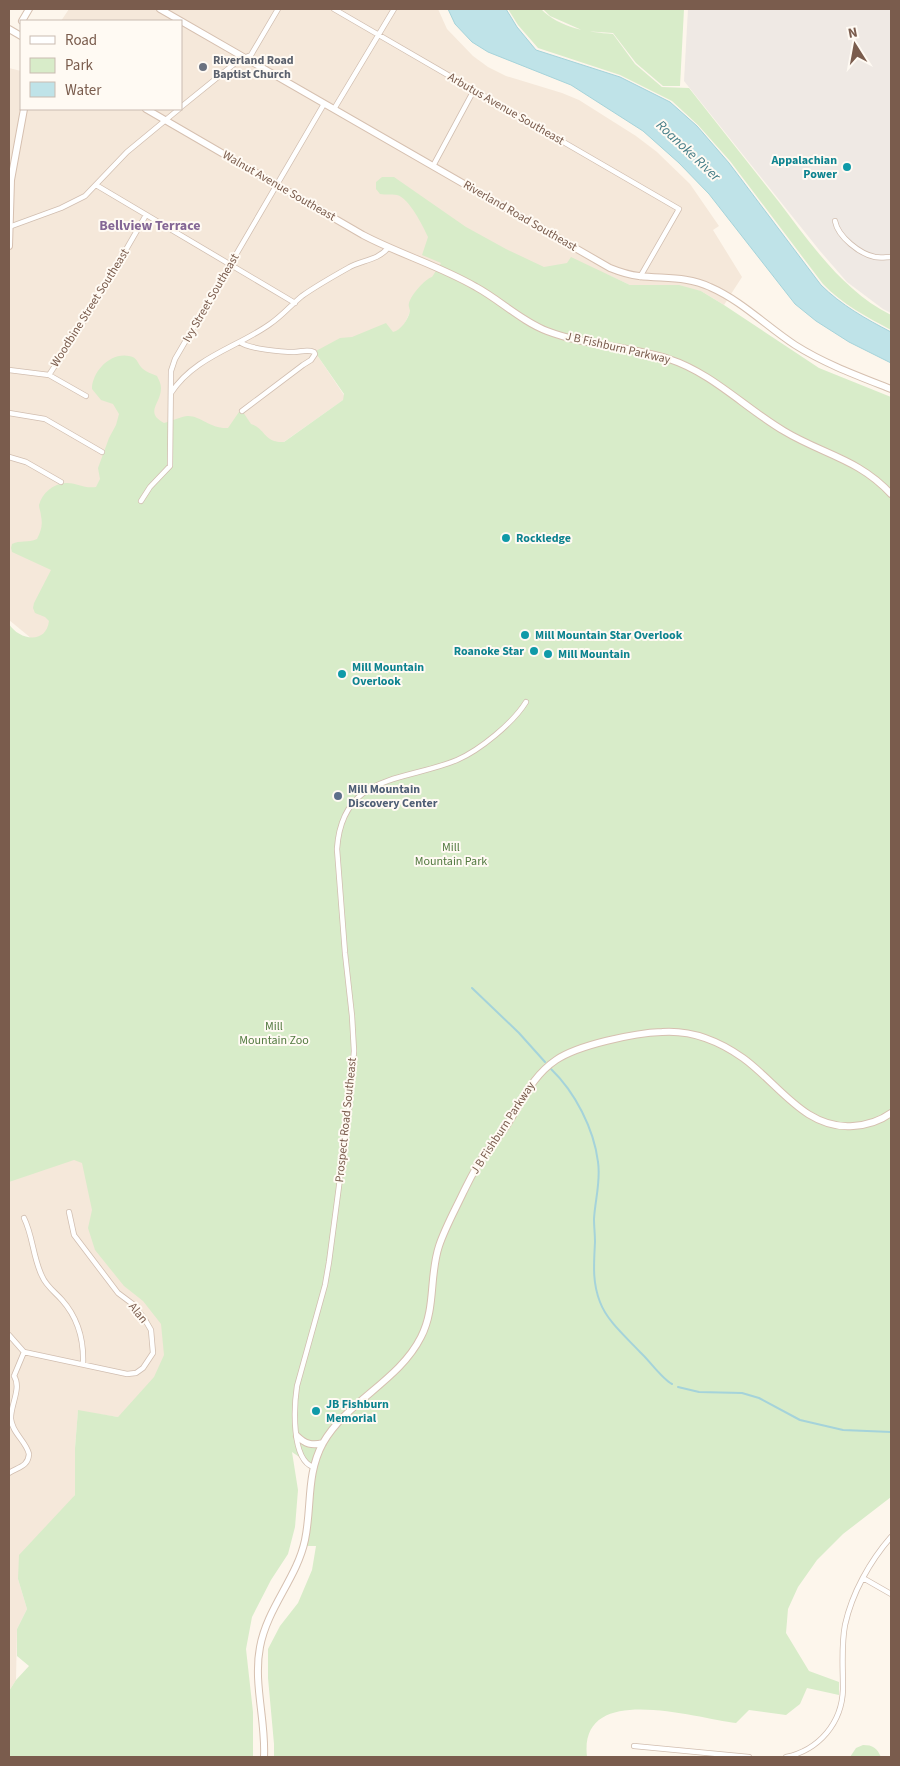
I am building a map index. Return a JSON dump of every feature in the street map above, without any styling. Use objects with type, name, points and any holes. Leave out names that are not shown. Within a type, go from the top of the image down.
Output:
[{"type":"street","name":"Riverland Road Southeast","points":[[160,9],[179,20]]},
{"type":"street","points":[[182,106],[239,60],[253,52],[278,9]]},
{"type":"street","name":"Arbutus Avenue Southeast","points":[[334,9],[679,209],[640,277]]},
{"type":"street","points":[[334,109],[394,9]]},
{"type":"street","name":"Riverland Road Southeast","points":[[182,22],[596,260],[623,273],[640,277],[692,280],[712,288],[743,306],[776,332],[809,354],[842,370],[891,389]]},
{"type":"street","points":[[9,29],[18,35]]},
{"type":"street","points":[[433,166],[474,90]]},
{"type":"street","name":"Ivy Street Southeast","points":[[141,501],[150,487],[170,466],[171,371],[175,359],[324,104]]},
{"type":"street","points":[[9,246],[11,180],[24,110]]},
{"type":"street","name":"Walnut Avenue Southeast","points":[[148,110],[388,248],[415,259]]},
{"type":"street","points":[[10,227],[78,201],[127,152],[178,110]]},
{"type":"street","points":[[96,185],[295,302]]},
{"type":"street","name":"Woodbine Street Southeast","points":[[48,375],[94,305],[146,215]]},
{"type":"street","points":[[835,221],[840,232],[862,252],[876,257],[891,257]]},
{"type":"street","points":[[170,394],[186,374],[270,324],[295,302],[350,267],[380,256],[388,248]]},
{"type":"street","name":"J B Fishburn Parkway","points":[[415,259],[475,286],[544,330],[568,338],[656,355],[694,370],[786,432],[851,462],[865,471],[891,494]]},
{"type":"street","points":[[240,342],[248,346],[286,352],[309,350],[315,354],[311,360],[242,411]]},
{"type":"street","points":[[9,370],[48,375],[86,396]]},
{"type":"street","points":[[9,413],[45,418],[102,452]]},
{"type":"street","points":[[9,456],[26,462],[61,482]]},
{"type":"street","name":"Prospect Road Southeast","points":[[313,1467],[302,1459],[297,1436],[295,1415],[297,1386],[320,1303],[329,1262],[353,1080],[353,1028],[337,849],[339,831],[352,804],[367,790],[383,781],[443,765],[468,754],[508,724],[526,702]]},
{"type":"street","name":"J B Fishburn Parkway","points":[[264,1757],[264,1734],[258,1669],[260,1646],[268,1621],[304,1544],[313,1467],[323,1443],[348,1413],[399,1367],[416,1347],[427,1324],[430,1311],[434,1266],[439,1246],[457,1206],[478,1164],[505,1128],[532,1083],[546,1068],[556,1060],[576,1050],[625,1038],[662,1032],[686,1033],[708,1038],[732,1050],[757,1069],[798,1108],[822,1122],[841,1126],[860,1126],[880,1120],[891,1113]]},
{"type":"street","name":"Alan","points":[[24,1352],[127,1374],[139,1371],[153,1352],[151,1330],[144,1318],[134,1305],[118,1293],[74,1235],[69,1212]]},
{"type":"street","points":[[24,1218],[31,1233],[37,1262],[43,1278],[75,1318],[80,1336],[83,1364]]},
{"type":"street","points":[[9,1335],[24,1352],[12,1376],[17,1380],[12,1410],[12,1423],[29,1454],[23,1466],[9,1473]]},
{"type":"street","points":[[297,1436],[304,1443],[323,1443]]},
{"type":"street","points":[[786,1757],[803,1752],[820,1741],[836,1718],[843,1690],[842,1651],[849,1609],[876,1556],[891,1537]]},
{"type":"street","points":[[864,1578],[891,1594]]},
{"type":"street","points":[[634,1746],[749,1757]]},
{"type":"shaded area","points":[[69,9],[438,9],[447,29],[473,56],[488,67],[506,76],[579,100],[636,136],[657,152],[690,184],[719,226],[713,230],[742,277],[724,305],[701,291],[630,285],[606,274],[556,280],[464,229],[410,312],[398,338],[317,355],[346,398],[271,451],[227,431],[55,599],[43,648],[9,620],[9,68],[20,71],[20,110],[182,110],[182,20],[62,20]]},
{"type":"shaded area","points":[[688,9],[891,9],[891,313],[847,282],[684,81]]},
{"type":"shaded area","points":[[104,1127],[188,1381],[118,1417],[78,1411],[75,1448],[75,1495],[18,1579],[27,1609],[17,1629],[16,1680],[9,1691],[9,1178]]},
{"type":"green space","points":[[508,9],[541,9],[565,25],[593,32],[613,34],[635,64],[662,87],[689,88],[829,265],[858,293],[891,315],[891,330],[847,304],[823,284],[730,161],[698,125],[672,101],[620,75],[538,48],[518,25]]},
{"type":"green space","points":[[543,9],[684,9],[680,86],[663,86],[636,63],[613,33],[584,31],[550,16]]},
{"type":"green space","name":"Mill Mountain Park","points":[[382,177],[394,177],[466,227],[544,267],[567,263],[571,257],[630,285],[679,285],[701,291],[819,368],[891,397],[891,1497],[843,1534],[817,1560],[798,1587],[788,1609],[786,1633],[809,1671],[839,1682],[839,1695],[807,1688],[800,1704],[786,1715],[749,1710],[736,1723],[669,1712],[620,1711],[601,1719],[589,1733],[587,1757],[274,1757],[268,1678],[268,1649],[280,1626],[298,1603],[312,1570],[316,1546],[305,1546],[314,1467],[292,1452],[298,1490],[295,1527],[288,1554],[271,1580],[252,1617],[246,1649],[253,1712],[253,1757],[9,1757],[9,1691],[29,1666],[17,1656],[17,1629],[27,1609],[18,1579],[19,1555],[75,1495],[75,1448],[78,1410],[118,1417],[154,1377],[164,1355],[161,1324],[143,1301],[124,1286],[95,1250],[88,1228],[92,1210],[82,1163],[74,1160],[9,1182],[9,624],[19,634],[32,638],[43,634],[47,629],[49,621],[35,613],[33,608],[51,570],[12,552],[11,548],[12,544],[37,539],[42,525],[39,505],[45,493],[52,487],[69,483],[96,487],[100,479],[98,468],[119,414],[113,404],[101,400],[92,389],[95,376],[99,370],[115,357],[132,357],[136,359],[144,370],[157,376],[161,388],[154,411],[158,419],[164,423],[192,416],[222,428],[228,428],[241,409],[251,424],[260,429],[269,438],[277,442],[284,442],[343,400],[344,394],[316,351],[340,338],[352,337],[386,323],[393,332],[399,329],[409,314],[409,304],[412,296],[422,284],[432,277],[441,263],[422,255],[428,237],[406,201],[397,195],[380,194],[376,189],[376,182]]},
{"type":"green space","points":[[863,1745],[874,1748],[881,1757],[850,1757],[856,1748]]},
{"type":"water","name":"Roanoke River","points":[[448,9],[506,9],[517,27],[536,50],[620,77],[670,102],[697,126],[729,163],[821,285],[845,305],[891,332],[891,363],[849,342],[816,321],[795,304],[709,194],[679,163],[643,131],[571,85],[488,52],[472,42],[455,24]]},
{"type":"waterway","points":[[472,988],[519,1033],[545,1062]]},
{"type":"waterway","points":[[551,1069],[568,1089],[582,1112],[596,1149],[599,1176],[594,1219],[594,1272],[597,1295],[607,1316],[617,1328],[660,1374],[672,1384]]},
{"type":"waterway","points":[[678,1387],[699,1392],[742,1393],[759,1398],[800,1420],[843,1430],[891,1432]]},
{"type":"place","name":"Riverland Road Baptist Church","points":[[203,67]]},
{"type":"place","name":"Appalachian Power","points":[[847,167]]},
{"type":"place","name":"Rockledge","points":[[506,538]]},
{"type":"place","name":"Mill Mountain Star Overlook","points":[[525,635]]},
{"type":"place","name":"Roanoke Star","points":[[534,651]]},
{"type":"place","name":"Mill Mountain","points":[[548,654]]},
{"type":"place","name":"Mill Mountain Overlook","points":[[342,674]]},
{"type":"place","name":"Mill Mountain Discovery Center","points":[[338,796]]},
{"type":"place","name":"JB Fishburn Memorial","points":[[316,1411]]},
{"type":"district","name":"Bellview Terrace","points":[[150,226]]},
{"type":"park label","name":"Mill Mountain Zoo","points":[[274,1033]]}]
